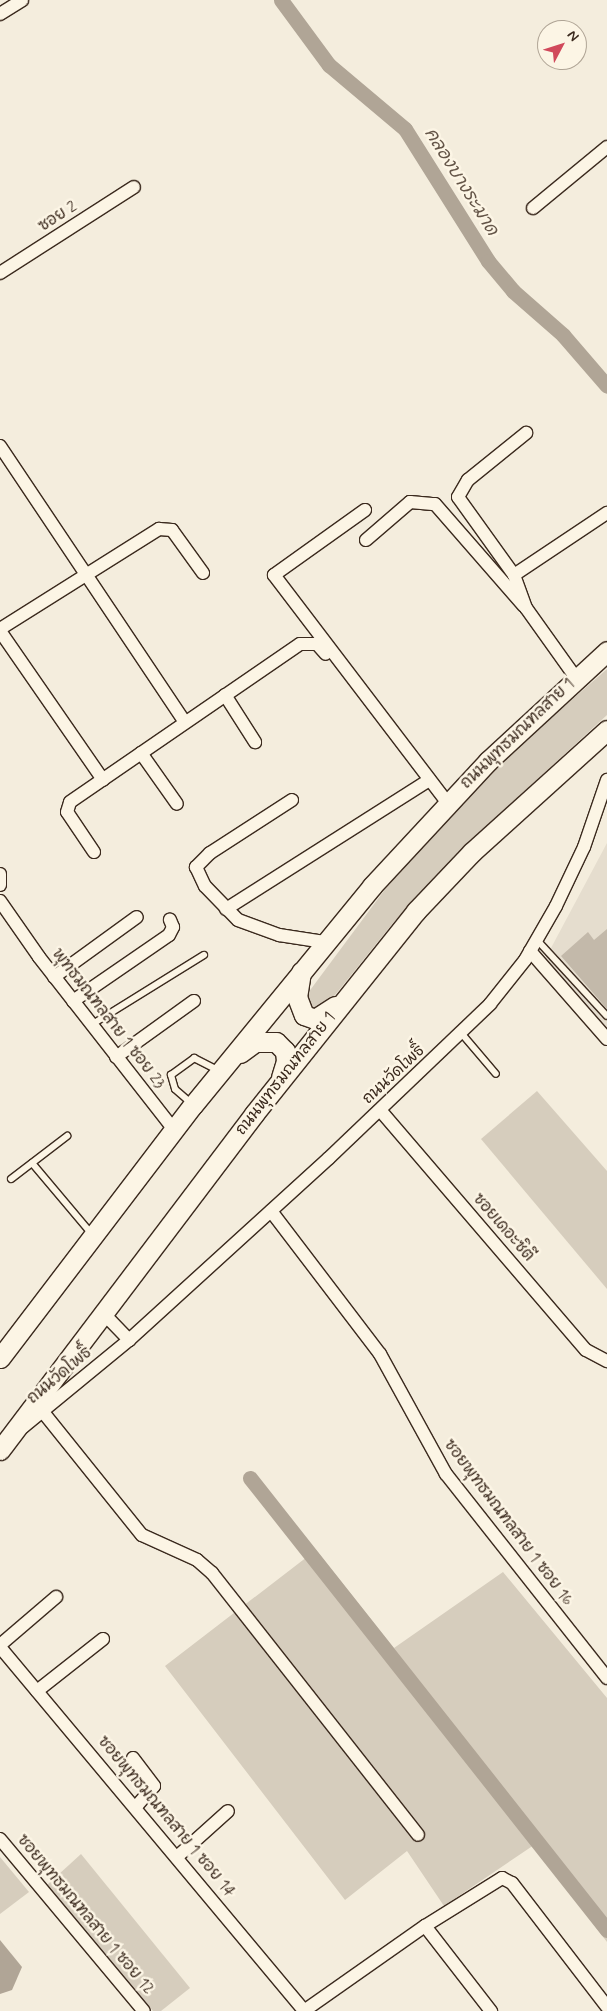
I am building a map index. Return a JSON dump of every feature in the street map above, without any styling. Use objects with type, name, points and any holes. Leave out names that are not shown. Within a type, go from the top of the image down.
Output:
[{"type":"main road","name":"ถนนพุทธมณฑลสาย 1","points":[[1,1353],[224,1066],[324,942],[448,803],[576,678],[607,652]]},
{"type":"main road","name":"ถนนพุทธมณฑลสาย 1","points":[[6,1443],[105,1315],[280,1081],[416,912],[472,852],[605,736]]},
{"type":"main road","points":[[302,970],[298,997],[304,1015],[315,1019],[346,998]]},
{"type":"main road","points":[[224,1066],[255,1042],[276,1042],[285,1051],[286,1061],[280,1081]]},
{"type":"street","points":[[0,14],[22,0]]},
{"type":"street","points":[[533,208],[607,147]]},
{"type":"street","name":"ซอย 2","points":[[0,273],[134,187]]},
{"type":"street","points":[[526,433],[468,480],[458,497],[461,506],[514,575],[526,608]]},
{"type":"street","points":[[0,446],[87,572],[185,722]]},
{"type":"street","points":[[366,540],[410,502],[435,504],[526,608],[576,678]]},
{"type":"street","points":[[364,510],[274,575],[448,803]]},
{"type":"street","points":[[514,575],[607,513]]},
{"type":"street","points":[[103,780],[0,630],[87,572],[166,527],[203,573]]},
{"type":"street","points":[[94,852],[66,808],[185,722],[309,641],[317,644],[337,668]]},
{"type":"street","points":[[225,695],[255,742]]},
{"type":"street","points":[[141,753],[177,804]]},
{"type":"street","points":[[226,909],[429,780]]},
{"type":"street","name":"ถนนวัดโพธิ์","points":[[6,1443],[129,1340],[271,1211],[462,1034],[512,979],[534,946],[581,854],[607,780]]},
{"type":"street","points":[[292,800],[210,854],[196,867],[205,886],[226,909],[254,928],[324,942]]},
{"type":"street","points":[[0,874],[0,886]]},
{"type":"street","name":"พุทธมณฑลสาย 1 ซอย 23","points":[[0,902],[16,927],[54,977],[175,1131]]},
{"type":"street","points":[[54,977],[137,917]]},
{"type":"street","points":[[73,1001],[169,935],[173,927],[170,920]]},
{"type":"street","points":[[534,946],[607,1039]]},
{"type":"street","points":[[116,1057],[194,1001]]},
{"type":"street","name":"ซอยเดอะซิตี","points":[[380,1110],[586,1350],[607,1361]]},
{"type":"street","name":"ซอยพุทธมณฑลสาย 1 ซอย 16","points":[[271,1211],[380,1354],[446,1474],[607,1678]]},
{"type":"street","points":[[105,1315],[129,1340]]},
{"type":"street","points":[[43,1412],[142,1534],[197,1560],[212,1573],[418,1835]]},
{"type":"street","points":[[0,1646],[56,1597]]},
{"type":"street","points":[[37,1691],[103,1639]]},
{"type":"street","name":"ซอยพุทธมณฑลสาย 1 ซอย 14","points":[[0,1646],[178,1856],[304,2011]]},
{"type":"street","points":[[133,1758],[154,1786],[136,1807]]},
{"type":"street","points":[[178,1856],[228,1811]]},
{"type":"street","name":"ซอยพุทธมณฑลสาย 1 ซอย 12","points":[[0,1839],[144,2011]]},
{"type":"street","points":[[304,2011],[425,1926],[502,1878],[506,1879],[607,2007]]},
{"type":"street","points":[[425,1926],[490,2011]]},
{"type":"lane","points":[[534,946],[607,1016]]},
{"type":"lane","points":[[91,1025],[204,955]]},
{"type":"lane","points":[[462,1034],[496,1074]]},
{"type":"lane","points":[[194,1105],[175,1089],[171,1075],[194,1058],[224,1066]]},
{"type":"lane","points":[[11,1179],[67,1136]]},
{"type":"lane","points":[[32,1162],[93,1236]]},
{"type":"shaded area","points":[[607,669],[607,715],[465,846],[393,923],[327,1005],[313,1010],[308,1006],[308,993],[386,888],[505,758]]},
{"type":"shaded area","points":[[607,843],[607,1033],[543,963]]},
{"type":"shaded area","points":[[537,1091],[607,1171],[607,1289],[481,1139]]},
{"type":"shaded area","points":[[316,1550],[394,1648],[503,1572],[607,1698],[607,1942],[534,1845],[444,1906],[407,1851],[345,1900],[165,1666]]},
{"type":"shaded area","points":[[81,1854],[190,1988],[161,2011],[153,2011],[47,1885]]},
{"type":"shaded area","points":[[0,1857],[29,1892],[0,1914]]},
{"type":"shaded area","points":[[0,1940],[22,1967],[12,1990],[0,1994]]},
{"type":"building","points":[[607,929],[607,1009],[561,956],[588,932],[594,940]]},
{"type":"waterway","name":"คลองบางระมาด","points":[[281,0],[329,65],[405,129],[488,261],[513,291],[563,335],[607,386]]},
{"type":"waterway","points":[[250,1478],[607,1930]]}]
